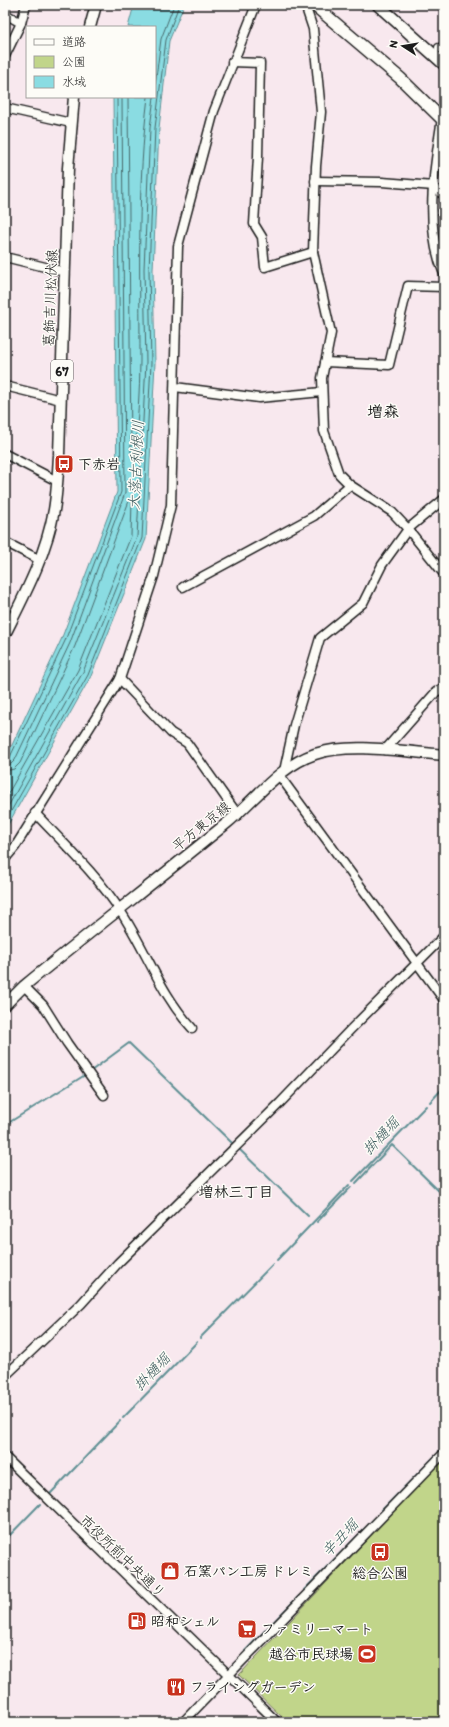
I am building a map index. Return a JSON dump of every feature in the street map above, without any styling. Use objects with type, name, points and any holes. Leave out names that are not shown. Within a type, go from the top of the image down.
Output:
[{"type":"highway","points":[[378,5],[444,64]]},
{"type":"highway","points":[[310,8],[400,78],[443,120]]},
{"type":"main road","points":[[90,26],[96,5]]},
{"type":"main road","name":"葛飾吉川松伏線","points":[[5,634],[40,560],[54,511],[61,400],[71,123],[74,98]]},
{"type":"main road","name":"平方東京線","points":[[5,1005],[24,986],[238,815],[282,773],[313,754],[335,748],[385,750],[444,755]]},
{"type":"street","points":[[5,56],[21,23],[26,5]]},
{"type":"street","points":[[5,858],[15,847],[120,679],[154,576],[171,505],[178,246],[214,111],[232,62],[256,5]]},
{"type":"street","points":[[310,8],[321,112],[315,181],[313,252],[331,332],[322,378],[324,431],[339,474],[350,486],[392,512],[408,528],[444,574]]},
{"type":"street","points":[[5,9],[7,15],[21,23]]},
{"type":"street","points":[[232,62],[260,63],[258,157],[254,224],[262,237],[265,267],[313,252]]},
{"type":"street","points":[[444,106],[434,187],[433,234],[438,261],[444,274]]},
{"type":"street","points":[[5,108],[71,123]]},
{"type":"street","points":[[315,181],[382,182],[434,187],[444,194]]},
{"type":"street","points":[[5,257],[65,272]]},
{"type":"street","points":[[325,362],[390,365],[408,286],[444,287]]},
{"type":"street","points":[[5,386],[61,400]]},
{"type":"street","points":[[175,387],[259,398],[322,392]]},
{"type":"street","points":[[5,454],[57,481]]},
{"type":"street","points":[[183,587],[314,516],[350,486]]},
{"type":"street","points":[[444,499],[408,528],[382,565],[363,603],[320,638],[294,725],[282,773],[444,1000]]},
{"type":"street","points":[[5,542],[40,560]]},
{"type":"street","points":[[120,679],[171,733],[187,743],[238,815]]},
{"type":"street","points":[[385,750],[436,692],[444,687]]},
{"type":"street","points":[[36,813],[88,871],[120,910],[178,1014],[192,1028]]},
{"type":"street","points":[[5,1376],[81,1304],[118,1263],[280,1103],[444,936]]},
{"type":"street","points":[[24,986],[43,1005],[67,1043],[104,1095]]},
{"type":"street","points":[[183,1722],[444,1453]]},
{"type":"street","name":"市役所前中央通り","points":[[5,1457],[277,1722]]},
{"type":"green space","points":[[444,1458],[444,1722],[287,1722],[239,1675]]},
{"type":"water","name":"大落古利根川","points":[[134,5],[184,5],[169,41],[159,128],[153,270],[155,363],[146,539],[91,676],[5,830],[5,760],[61,640],[117,492],[113,98],[156,98],[156,26],[128,26]]},
{"type":"waterway","points":[[91,1071],[129,1043],[232,1143]]},
{"type":"waterway","points":[[5,1125],[85,1075]]},
{"type":"waterway","name":"掛樋堀","points":[[430,1102],[444,1087]]},
{"type":"waterway","name":"掛樋堀","points":[[353,1181],[426,1106]]},
{"type":"waterway","points":[[356,1183],[392,1145],[444,1196]]},
{"type":"waterway","points":[[239,1149],[308,1216]]},
{"type":"waterway","name":"掛樋堀","points":[[277,1260],[349,1185]]},
{"type":"waterway","name":"掛樋堀","points":[[317,1222],[351,1187]]},
{"type":"waterway","name":"掛樋堀","points":[[200,1338],[273,1264]]},
{"type":"waterway","name":"掛樋堀","points":[[123,1418],[197,1342]]},
{"type":"waterway","name":"掛樋堀","points":[[50,1494],[120,1421]]},
{"type":"waterway","name":"辛丑堀","points":[[381,1511],[444,1447]]},
{"type":"waterway","name":"掛樋堀","points":[[5,1540],[40,1504]]},
{"type":"waterway","name":"辛丑堀","points":[[304,1590],[375,1518]]},
{"type":"waterway","name":"辛丑堀","points":[[245,1651],[299,1596]]},
{"type":"place","name":"下赤岩","points":[[64,464]]},
{"type":"place","name":"総合公園","points":[[380,1552]]},
{"type":"place","name":"石窯パン工房 ドレミ","points":[[170,1571]]},
{"type":"place","name":"昭和シェル","points":[[137,1621]]},
{"type":"place","name":"ファミリーマート","points":[[247,1629]]},
{"type":"place","name":"越谷市民球場","points":[[367,1654]]},
{"type":"place","name":"フライングガーデン","points":[[176,1687]]},
{"type":"district","name":"増森","points":[[383,411]]},
{"type":"district","name":"増林三丁目","points":[[236,1192]]}]
